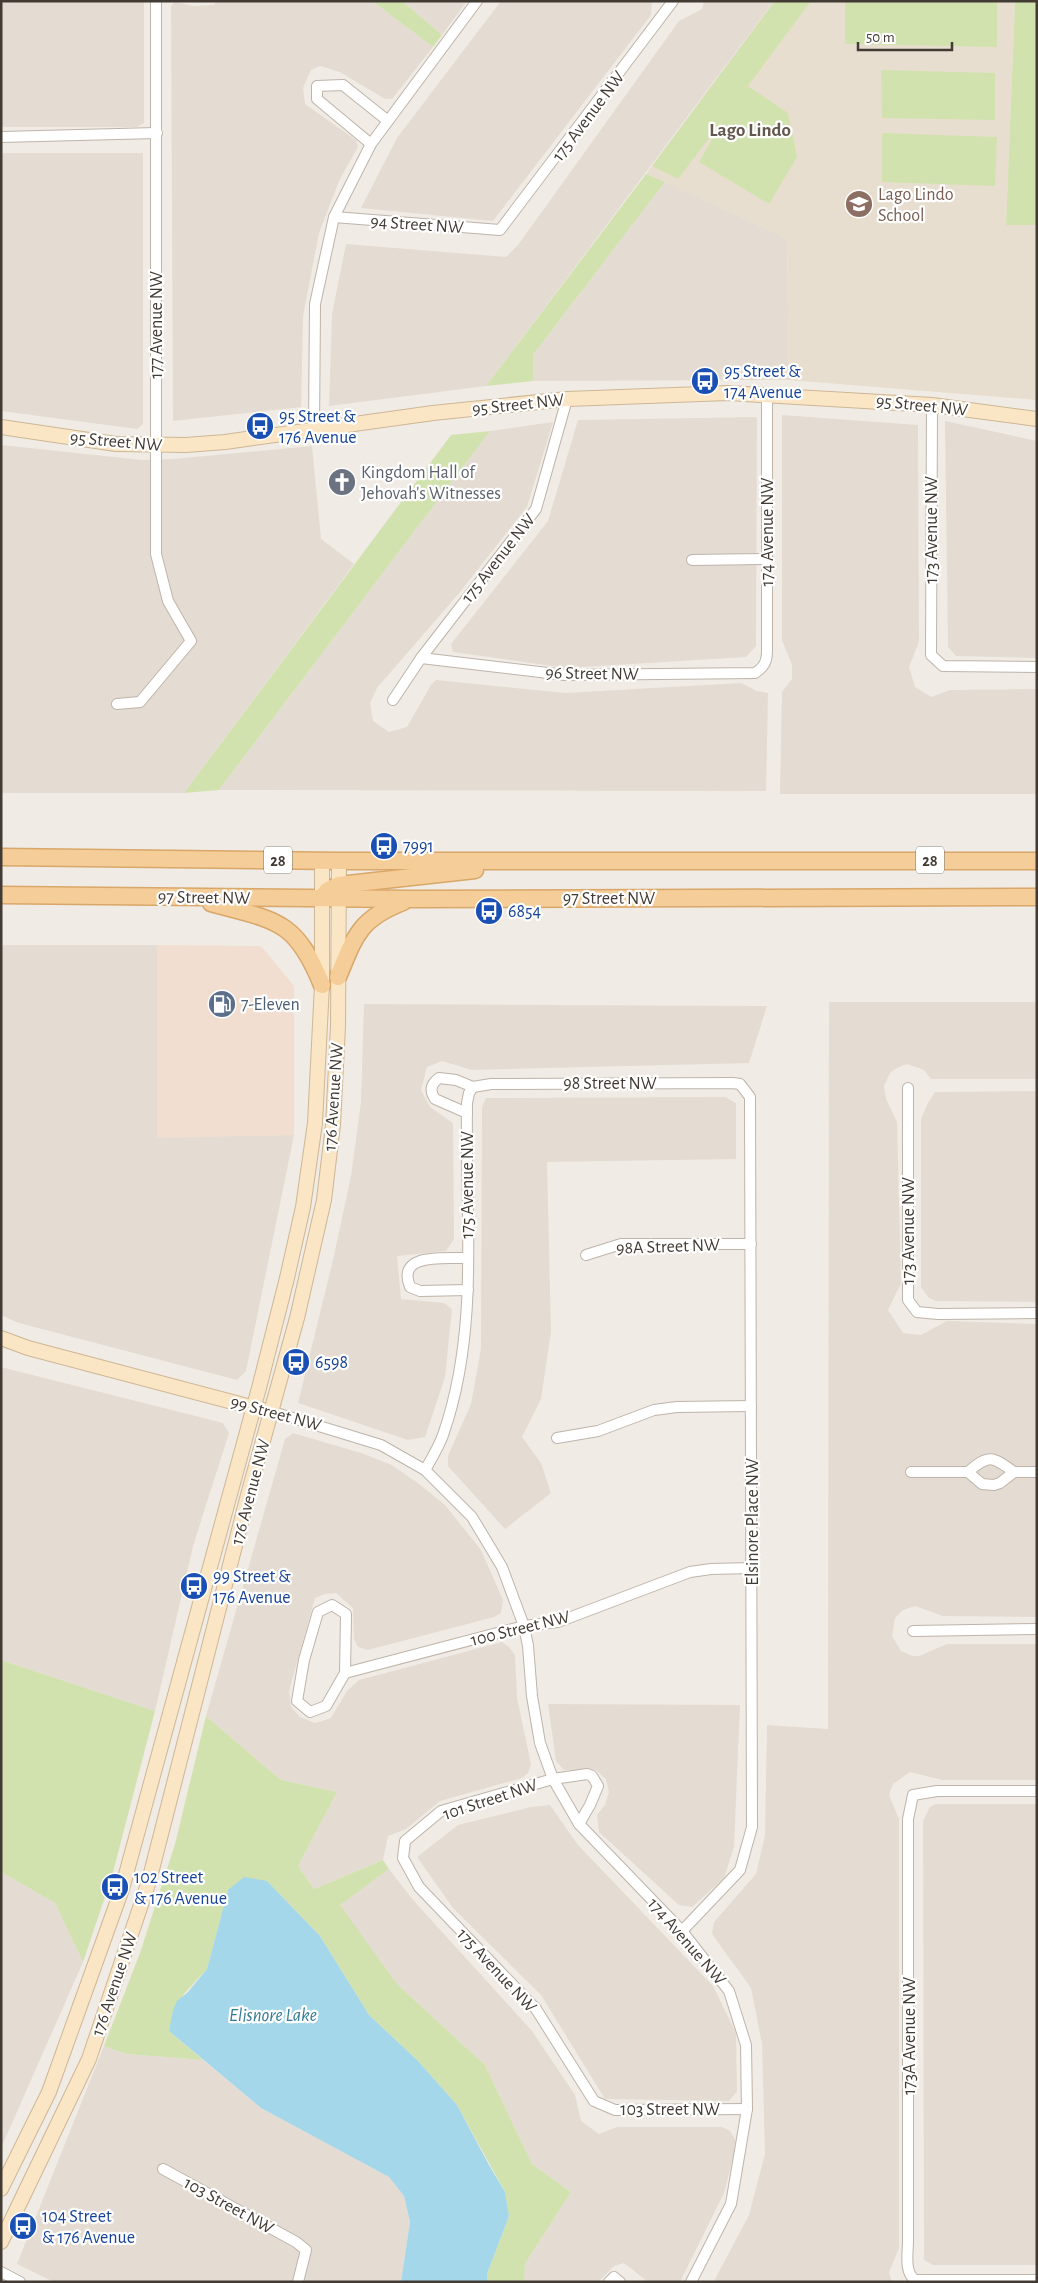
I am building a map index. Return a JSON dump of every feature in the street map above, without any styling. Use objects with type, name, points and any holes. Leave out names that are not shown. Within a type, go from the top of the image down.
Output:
[{"type":"main road","name":"97 Street NW","points":[[1,857],[554,861],[1037,861]]},
{"type":"main road","points":[[322,897],[328,890],[339,892],[554,861]]},
{"type":"main road","name":"97 Street NW","points":[[339,892],[412,899],[1037,897]]},
{"type":"main road","name":"97 Street NW","points":[[1,895],[322,897]]},
{"type":"main road","points":[[187,897],[273,921],[287,929],[300,941],[311,958],[322,985]]},
{"type":"main road","points":[[338,977],[352,942],[362,927],[382,910],[412,899]]},
{"type":"street","name":"177 Avenue NW","points":[[117,704],[140,702],[191,641],[168,601],[156,554],[156,1]]},
{"type":"street","points":[[314,429],[315,304],[334,217],[372,144],[477,1]]},
{"type":"street","name":"175 Avenue NW","points":[[500,230],[673,1]]},
{"type":"street","points":[[372,144],[317,99],[317,86],[343,85],[388,121]]},
{"type":"street","points":[[1,137],[157,133]]},
{"type":"street","name":"94 Street NW","points":[[334,217],[500,230]]},
{"type":"street","name":"95 Street NW","points":[[1,427],[116,444],[155,445],[225,442],[432,413],[566,399],[728,393],[932,405],[1037,419]]},
{"type":"street","name":"174 Avenue NW","points":[[763,668],[767,660],[767,395]]},
{"type":"street","name":"175 Avenue NW","points":[[393,700],[421,658],[536,509],[566,399]]},
{"type":"street","name":"173 Avenue NW","points":[[932,405],[931,655],[942,666],[1037,667]]},
{"type":"street","points":[[692,560],[768,559]]},
{"type":"street","name":"96 Street NW","points":[[421,658],[565,675],[754,673],[763,668]]},
{"type":"street","name":"176 Avenue NW","points":[[1,2189],[49,2092],[122,1888],[254,1407],[287,1278],[308,1176],[317,1095],[322,985],[322,860]]},
{"type":"street","name":"176 Avenue NW","points":[[1,2242],[88,2059],[149,1881],[248,1495],[297,1318],[324,1200],[336,1093],[339,860]]},
{"type":"street","name":"175 Avenue NW","points":[[425,1470],[444,1434],[460,1375],[468,1290],[467,1113],[469,1093],[473,1087],[456,1080],[439,1078],[433,1083],[431,1088],[435,1099],[467,1113]]},
{"type":"street","name":"98 Street NW","points":[[473,1087],[491,1084],[733,1083],[740,1084],[745,1089]]},
{"type":"street","name":"173 Avenue NW","points":[[908,1088],[908,1300],[917,1312],[938,1314],[1037,1313]]},
{"type":"street","name":"Elsinore Place NW","points":[[682,1931],[740,1870],[752,1827],[751,1110],[750,1097],[745,1089]]},
{"type":"street","name":"98A Street NW","points":[[586,1255],[621,1244],[751,1244]]},
{"type":"street","name":"175 Avenue NW","points":[[467,1258],[421,1260],[413,1263],[407,1271],[407,1278],[410,1287],[420,1291],[468,1290]]},
{"type":"street","name":"99 Street NW","points":[[1,1338],[28,1348],[254,1407],[381,1445],[425,1470],[472,1517],[502,1567]]},
{"type":"street","points":[[556,1438],[598,1431],[654,1410],[751,1406]]},
{"type":"street","points":[[911,1472],[968,1472],[982,1460],[988,1459],[999,1461],[1014,1472],[1037,1472]]},
{"type":"street","points":[[968,1472],[982,1484],[988,1485],[1000,1483],[1014,1472]]},
{"type":"street","name":"174 Avenue NW","points":[[502,1567],[524,1626],[528,1646],[532,1696],[540,1743],[553,1779],[579,1824],[682,1931],[730,1991],[746,2045],[747,2109],[731,2204],[691,2282]]},
{"type":"street","name":"100 Street NW","points":[[345,1673],[524,1626],[558,1622],[690,1572],[711,1569],[752,1568]]},
{"type":"street","points":[[332,1605],[346,1614],[345,1673],[326,1706],[310,1712],[297,1701],[304,1660],[318,1612],[332,1605]]},
{"type":"street","points":[[913,1631],[1037,1629]]},
{"type":"street","points":[[553,1779],[587,1774],[596,1782],[598,1786],[595,1795],[579,1824]]},
{"type":"street","name":"101 Street NW","points":[[405,1841],[441,1812],[553,1779]]},
{"type":"street","name":"173A Avenue NW","points":[[1037,1791],[937,1792],[913,1795],[908,1818],[908,2270],[911,2277],[915,2280],[1037,2280]]},
{"type":"street","name":"175 Avenue NW","points":[[405,1841],[403,1858],[419,1887],[536,2009],[594,2101]]},
{"type":"street","name":"103 Street NW","points":[[594,2101],[615,2110],[747,2109]]},
{"type":"street","name":"103 Street NW","points":[[163,2168],[296,2242],[306,2250],[298,2282]]},
{"type":"street","points":[[1,2272],[20,2282]]},
{"type":"street","points":[[610,2282],[614,2277],[620,2282]]},
{"type":"shaded area","points":[[7,1],[144,1],[144,123],[137,127],[1,127],[1,4]]},
{"type":"shaded area","points":[[217,1],[372,1],[433,47],[392,99],[385,99],[340,72],[320,66],[311,70],[303,88],[305,104],[356,140],[358,147],[339,181],[319,233],[303,316],[301,407],[173,421],[171,6],[175,2],[193,6],[214,5]]},
{"type":"shaded area","points":[[402,1],[467,1],[442,35]]},
{"type":"shaded area","points":[[501,1],[652,1],[651,15],[493,221],[361,208],[397,138]]},
{"type":"shaded area","points":[[704,1],[774,1],[486,386],[329,406],[332,314],[346,244],[506,257],[518,245],[679,21],[702,9]]},
{"type":"shaded area","name":"Lago Lindo School","points":[[774,1],[1015,1],[1006,225],[1037,225],[1037,400],[789,380],[787,238],[646,174]]},
{"type":"shaded area","points":[[1,153],[143,153],[143,424],[137,429],[1,411]]},
{"type":"shaded area","points":[[665,182],[787,238],[789,380],[533,381],[533,355]]},
{"type":"shaded area","points":[[782,415],[918,425],[919,642],[909,667],[915,687],[931,697],[950,690],[1037,689],[1037,794],[780,794],[782,692],[792,679],[792,665],[782,640]]},
{"type":"shaded area","points":[[757,417],[756,646],[746,657],[566,668],[453,652],[451,644],[548,521],[578,420]]},
{"type":"shaded area","points":[[945,421],[1037,441],[1037,658],[956,656],[948,647]]},
{"type":"shaded area","points":[[553,422],[527,507],[460,592],[377,688],[370,703],[373,721],[389,732],[407,727],[431,685],[436,680],[565,693],[741,683],[757,691],[768,693],[766,791],[219,790],[490,431]]},
{"type":"shaded area","points":[[1,445],[142,460],[173,459],[312,446],[321,539],[354,564],[184,793],[1,793]]},
{"type":"shaded area","points":[[1,945],[157,945],[157,1137],[294,1135],[246,1371],[237,1380],[19,1323],[1,1315]]},
{"type":"shaded area","points":[[157,945],[261,946],[294,986],[294,1135],[157,1138]]},
{"type":"shaded area","points":[[829,1002],[1037,1002],[1037,1079],[931,1079],[924,1070],[907,1064],[890,1073],[884,1086],[886,1099],[897,1122],[901,1283],[888,1310],[903,1333],[921,1335],[947,1321],[1037,1324],[1037,1617],[943,1616],[915,1606],[903,1610],[895,1618],[892,1636],[901,1651],[913,1656],[919,1656],[947,1644],[1037,1644],[1037,1780],[942,1780],[910,1772],[893,1784],[889,1795],[899,1819],[899,2248],[889,2272],[892,2282],[715,2282],[749,2215],[765,2154],[762,2044],[751,1988],[712,1934],[714,1922],[756,1874],[765,1835],[767,1725],[828,1729]]},
{"type":"shaded area","points":[[364,1004],[767,1006],[749,1063],[472,1070],[442,1061],[427,1067],[421,1090],[430,1107],[453,1123],[454,1239],[446,1251],[397,1256],[401,1299],[444,1303],[452,1309],[445,1377],[425,1437],[408,1440],[298,1403],[333,1260],[351,1176],[361,1102]]},
{"type":"shaded area","points":[[1037,1091],[1037,1302],[936,1301],[929,1298],[921,1287],[921,1119],[927,1105],[935,1092]]},
{"type":"shaded area","points":[[725,1097],[736,1103],[736,1159],[547,1162],[551,1332],[541,1399],[522,1437],[541,1463],[551,1493],[505,1529],[448,1466],[448,1456],[471,1404],[481,1349],[482,1107],[486,1098]]},
{"type":"shaded area","points":[[1,1367],[223,1423],[229,1433],[193,1546],[155,1711],[1,1660]]},
{"type":"shaded area","points":[[293,1433],[361,1453],[392,1465],[419,1484],[445,1505],[481,1550],[503,1600],[501,1613],[494,1617],[368,1650],[358,1647],[354,1639],[353,1608],[336,1593],[325,1594],[315,1598],[289,1691],[291,1707],[300,1717],[315,1723],[331,1718],[347,1691],[359,1680],[502,1642],[515,1655],[517,1698],[531,1764],[528,1773],[522,1778],[440,1801],[406,1829],[388,1836],[383,1860],[314,1889],[298,1866],[337,1792],[281,1780],[206,1716],[285,1439]]},
{"type":"shaded area","points":[[548,1704],[740,1705],[734,1847],[724,1878],[692,1907],[679,1905],[599,1832],[597,1815],[605,1805],[609,1792],[606,1779],[596,1770],[564,1770],[556,1761]]},
{"type":"shaded area","points":[[936,1804],[1037,1804],[1037,2265],[933,2265],[924,2260],[923,1821],[930,1807]]},
{"type":"shaded area","points":[[550,1805],[578,1845],[713,1986],[736,2033],[737,2091],[729,2101],[605,2099],[541,1995],[453,1908],[417,1857],[458,1825],[531,1807]]},
{"type":"shaded area","points":[[389,1869],[413,1900],[532,2031],[575,2095],[581,2121],[599,2134],[617,2127],[722,2127],[730,2131],[735,2139],[734,2155],[724,2193],[680,2282],[648,2282],[624,2263],[614,2266],[598,2282],[524,2282],[525,2264],[571,2192],[532,2164],[485,2065],[397,1984],[339,1905]]},
{"type":"shaded area","points":[[1,1872],[55,1903],[83,1962],[1,2148]]},
{"type":"shaded area","points":[[104,2046],[127,2054],[203,2060],[261,2108],[389,2177],[404,2196],[410,2222],[401,2282],[54,2282],[17,2264]]},
{"type":"green space","points":[[372,1],[402,1],[442,35],[433,47]]},
{"type":"green space","points":[[775,1],[811,1],[748,86],[788,113],[797,157],[769,204],[699,162],[723,120],[678,179],[652,166]]},
{"type":"green space","points":[[845,1],[997,1],[997,47],[845,44]]},
{"type":"green space","points":[[1015,1],[1037,1],[1037,225],[1006,225]]},
{"type":"green space","points":[[881,70],[995,73],[995,120],[882,118]]},
{"type":"green space","points":[[882,133],[997,137],[995,186],[882,182]]},
{"type":"green space","points":[[646,174],[665,182],[533,355],[533,381],[486,386]]},
{"type":"green space","points":[[490,431],[219,790],[184,793],[451,435]]},
{"type":"green space","points":[[1,1660],[155,1711],[112,1876],[83,1962],[55,1903],[1,1872]]},
{"type":"green space","points":[[206,1716],[281,1780],[337,1792],[298,1866],[314,1889],[383,1860],[389,1869],[340,1905],[397,1984],[485,2065],[532,2164],[571,2192],[525,2264],[524,2282],[487,2282],[487,2274],[509,2216],[505,2192],[457,2105],[418,2061],[369,2015],[320,1936],[267,1881],[228,1890],[207,1969],[183,1995],[169,2031],[203,2060],[127,2054],[104,2046],[140,1953],[175,1844]]},
{"type":"water","name":"Elisnore Lake","points":[[244,1877],[267,1881],[320,1936],[369,2015],[418,2061],[457,2105],[505,2192],[509,2216],[487,2274],[487,2282],[401,2282],[410,2222],[404,2196],[389,2177],[261,2108],[169,2031],[173,2010],[177,2001],[188,1992],[207,1969],[228,1890]]},
{"type":"place","name":"Lago Lindo School","points":[[859,204]]},
{"type":"place","name":"95 Street & 174 Avenue","points":[[705,381]]},
{"type":"place","name":"95 Street & 176 Avenue","points":[[260,426]]},
{"type":"place","name":"Kingdom Hall of Jehovah's Witnesses","points":[[342,482]]},
{"type":"place","name":"7991","points":[[384,846]]},
{"type":"place","name":"6854","points":[[489,911]]},
{"type":"place","name":"7-Eleven","points":[[222,1004]]},
{"type":"place","name":"6598","points":[[296,1362]]},
{"type":"place","name":"99 Street & 176 Avenue","points":[[194,1586]]},
{"type":"place","name":"102 Street & 176 Avenue","points":[[115,1887]]},
{"type":"place","name":"104 Street & 176 Avenue","points":[[23,2226]]},
{"type":"district","name":"Lago Lindo","points":[[750,129]]}]
